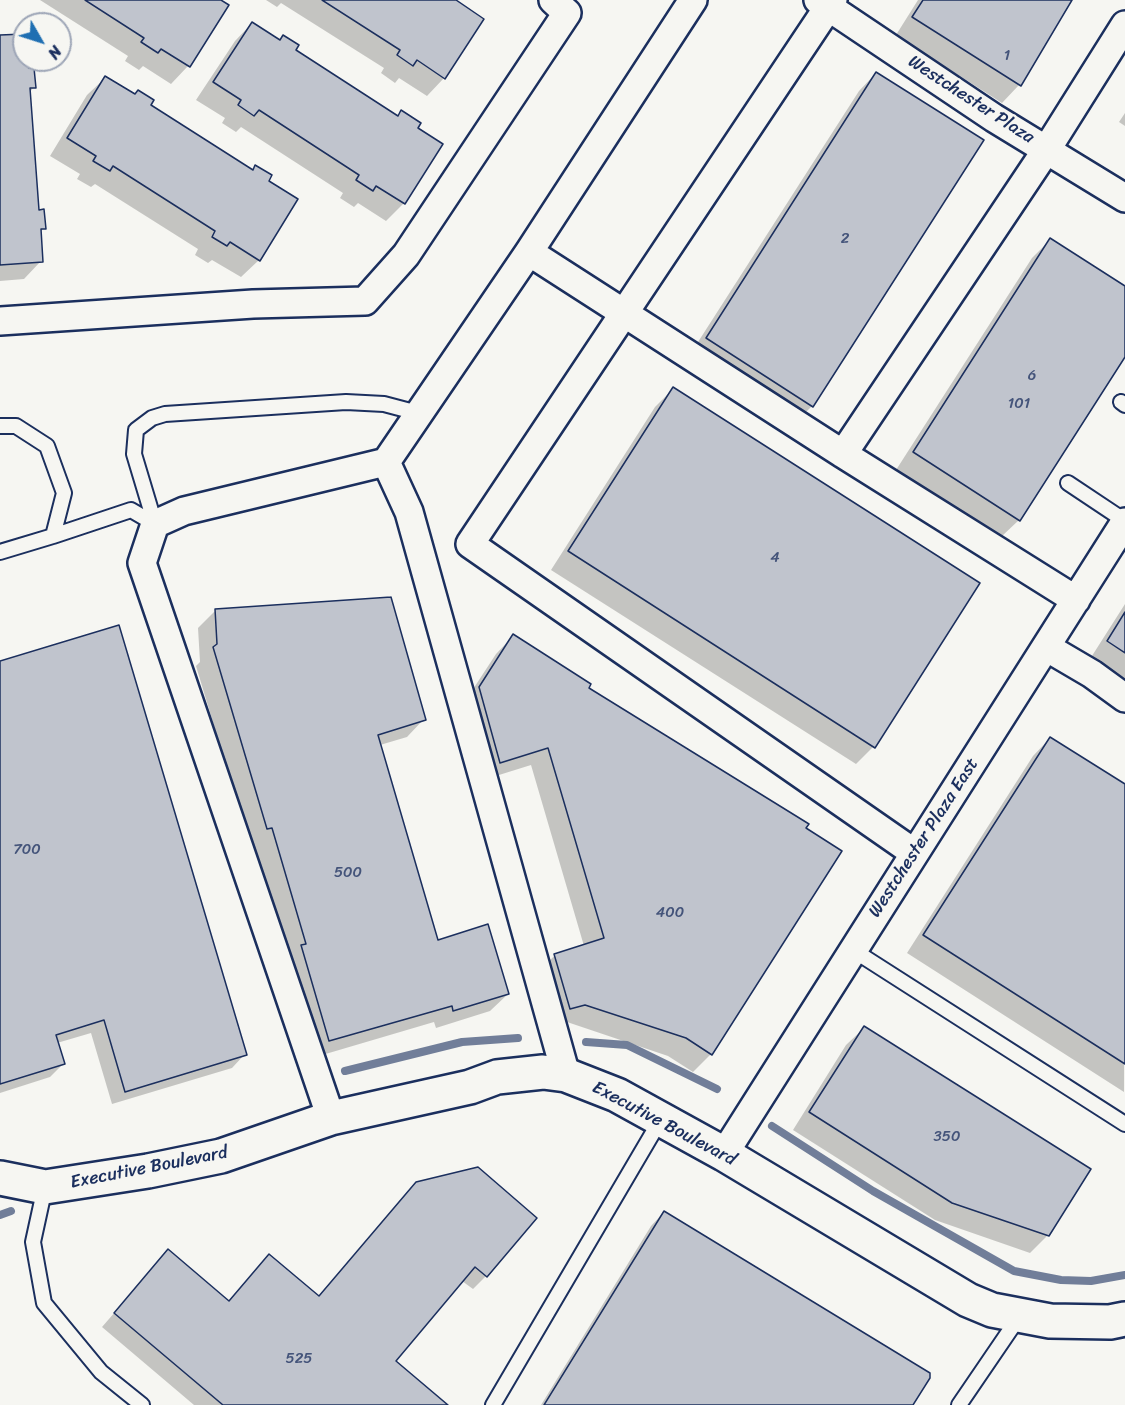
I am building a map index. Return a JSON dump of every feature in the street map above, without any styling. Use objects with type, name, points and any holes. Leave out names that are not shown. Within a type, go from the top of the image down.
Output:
[{"type":"street","points":[[0,321],[253,304],[365,301],[406,255],[567,13],[553,0]]},
{"type":"street","points":[[331,1118],[142,563],[155,524],[184,511],[386,462],[529,252],[693,0]]},
{"type":"street","points":[[827,2],[470,544],[913,852]]},
{"type":"street","name":"Westchester Plaza","points":[[827,2],[994,118],[1125,198]]},
{"type":"street","points":[[843,454],[1047,149],[1125,25]]},
{"type":"street","points":[[529,252],[843,454],[1076,600]]},
{"type":"street","points":[[386,462],[410,512],[566,1075]]},
{"type":"street","name":"Westchester Plaza East","points":[[724,1154],[913,852],[1125,522]]},
{"type":"street","points":[[1046,647],[1125,698]]},
{"type":"street","name":"Executive Boulevard","points":[[0,1178],[45,1187],[221,1156],[331,1118],[470,1087],[497,1077],[543,1072],[566,1075],[617,1095],[724,1154],[968,1300],[992,1310],[1075,1322],[1125,1319]]},
{"type":"lane","points":[[155,524],[134,454],[136,430],[152,418],[165,414],[346,402],[384,404],[418,413]]},
{"type":"lane","points":[[0,426],[16,426],[46,446],[64,493],[53,536]]},
{"type":"lane","points":[[1068,483],[1125,522]]},
{"type":"lane","points":[[0,552],[131,510],[155,524]]},
{"type":"lane","points":[[852,950],[1125,1124]]},
{"type":"lane","points":[[493,1405],[661,1119]]},
{"type":"lane","points":[[45,1187],[33,1242],[45,1303],[101,1371],[142,1405]]},
{"type":"lane","points":[[959,1405],[1020,1315]]},
{"type":"building","points":[[85,0],[221,0],[229,5],[190,67],[161,49],[158,53],[141,42],[144,38]]},
{"type":"building","points":[[322,0],[456,0],[484,19],[445,79],[417,60],[413,66],[397,55],[400,50]]},
{"type":"building","points":[[923,0],[1072,0],[1021,86],[912,17]]},
{"type":"building","points":[[252,22],[280,40],[283,35],[299,45],[296,50],[398,116],[401,110],[421,123],[418,128],[443,144],[405,204],[376,186],[373,191],[356,180],[359,175],[259,110],[254,116],[238,105],[241,100],[213,82]]},
{"type":"building","points":[[12,34],[12,72],[34,72],[36,88],[30,88],[39,210],[44,209],[46,229],[41,229],[43,262],[0,265],[0,35]]},
{"type":"building","points":[[876,72],[984,140],[813,407],[706,338]]},
{"type":"building","points":[[105,76],[135,94],[138,90],[154,100],[151,105],[253,170],[255,165],[272,175],[269,181],[298,199],[260,261],[230,242],[227,246],[212,237],[215,231],[113,166],[110,171],[93,161],[96,156],[67,138]]},
{"type":"building","points":[[1050,238],[1125,286],[1125,357],[1020,521],[913,452]]},
{"type":"building","points":[[673,387],[980,583],[875,748],[568,551]]},
{"type":"building","points":[[391,597],[426,720],[378,735],[438,940],[488,924],[509,994],[453,1011],[452,1006],[329,1041],[301,945],[306,944],[272,828],[267,829],[213,647],[217,644],[215,609]]},
{"type":"building","points":[[1125,612],[1125,653],[1107,641]]},
{"type":"building","points":[[119,625],[247,1055],[125,1092],[104,1020],[56,1035],[65,1064],[0,1084],[0,661]]},
{"type":"building","points":[[513,634],[591,684],[589,688],[809,824],[806,828],[842,851],[712,1055],[686,1038],[585,1005],[570,1009],[554,954],[604,938],[548,748],[500,763],[479,687]]},
{"type":"building","points":[[1050,737],[1125,784],[1125,1064],[923,935]]},
{"type":"building","points":[[864,1026],[1091,1169],[1049,1236],[952,1203],[809,1112]]},
{"type":"building","points":[[478,1167],[537,1218],[487,1277],[475,1267],[396,1361],[448,1405],[223,1405],[114,1313],[168,1249],[229,1301],[269,1254],[319,1296],[416,1182]]},
{"type":"building","points":[[664,1211],[930,1373],[930,1378],[913,1405],[544,1405]]},
{"type":"waterway","points":[[345,1071],[462,1042],[518,1038]]},
{"type":"waterway","points":[[586,1042],[627,1045],[717,1089]]},
{"type":"waterway","points":[[772,1126],[873,1191],[1014,1271],[1061,1280],[1091,1281],[1125,1275]]},
{"type":"waterway","points":[[0,1215],[11,1211]]}]
